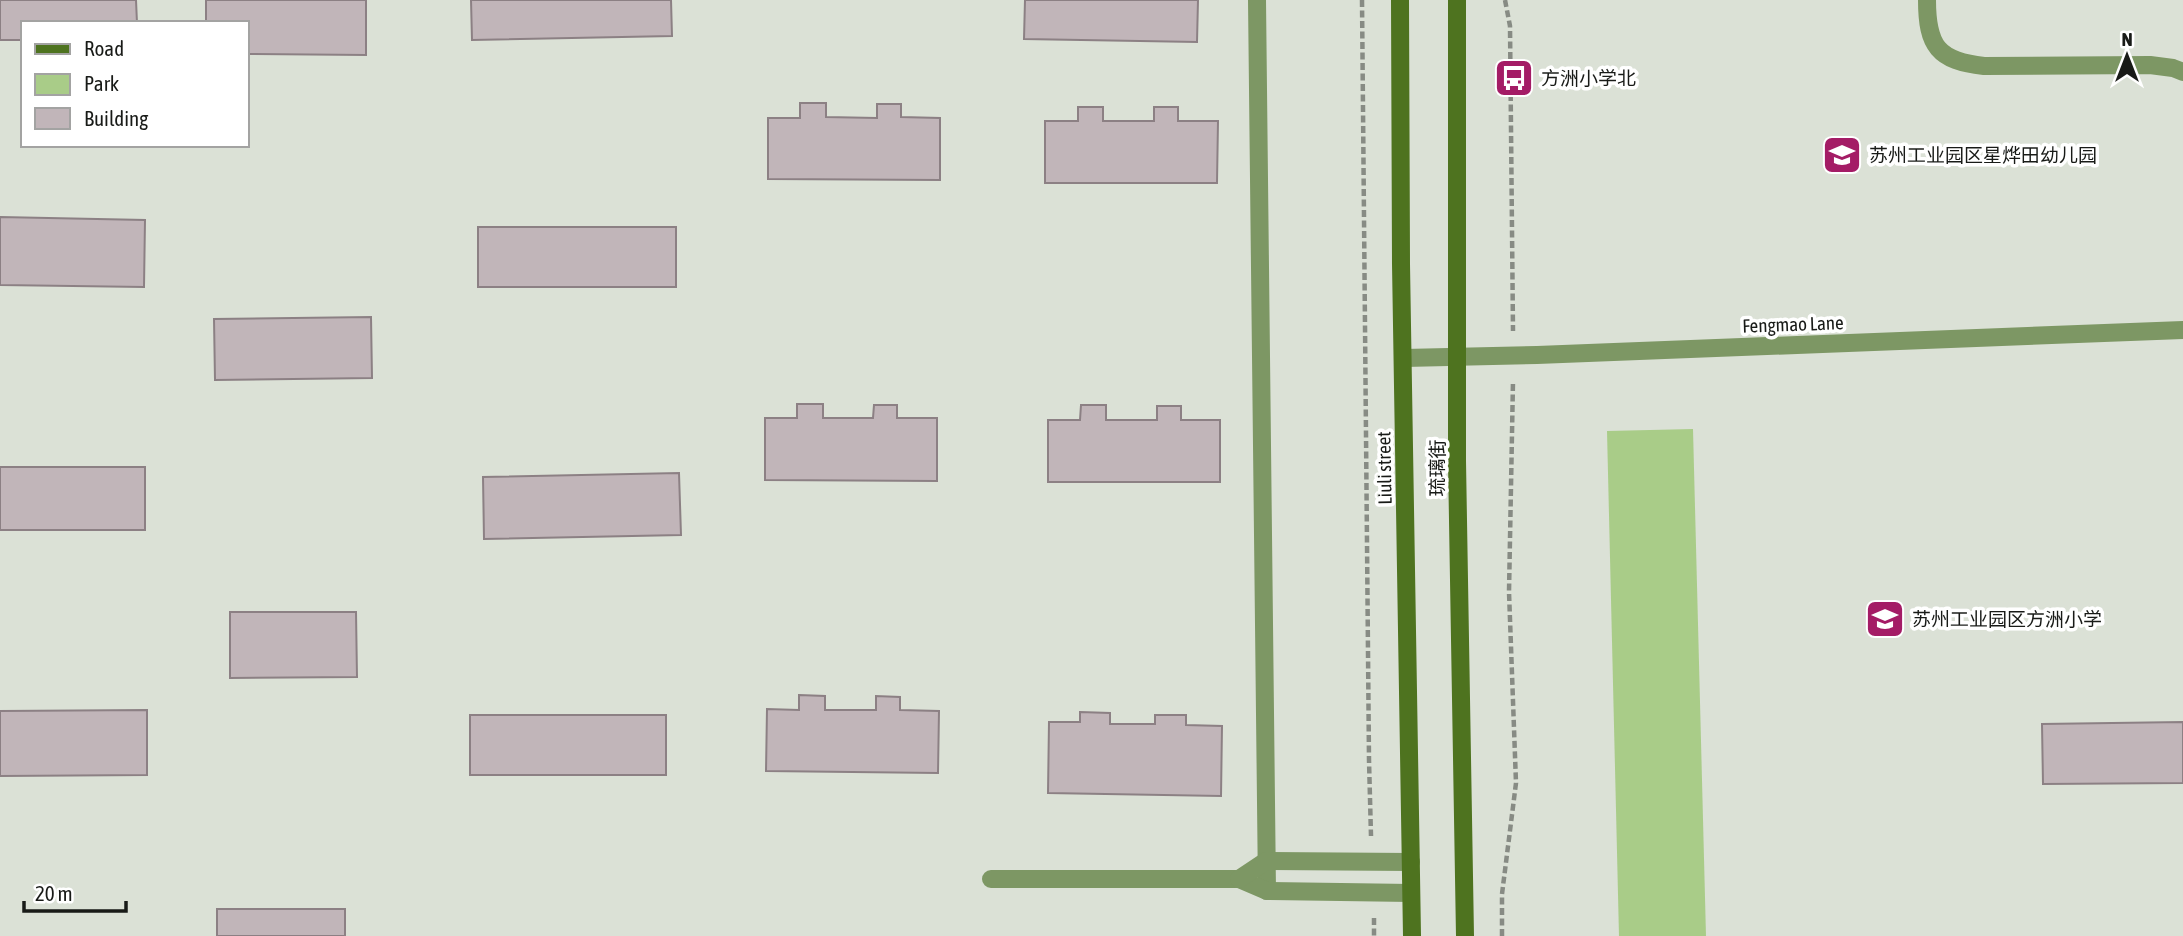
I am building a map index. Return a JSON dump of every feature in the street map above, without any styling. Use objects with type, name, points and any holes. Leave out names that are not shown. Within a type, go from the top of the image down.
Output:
[{"type":"main road","name":"Liuli street","points":[[1400,0],[1401,264],[1412,936]]},
{"type":"main road","name":"琉璃街","points":[[1457,0],[1457,461],[1465,936]]},
{"type":"street","points":[[1257,0],[1267,891]]},
{"type":"street","points":[[1927,0],[1929,33],[1946,56],[1960,63],[1984,66],[2150,65],[2183,72]]},
{"type":"street","name":"Fengmao Lane","points":[[1404,358],[2183,330]]},
{"type":"street","points":[[1239,879],[1266,861],[1411,862]]},
{"type":"street","points":[[991,879],[1239,879],[1267,891],[1411,893]]},
{"type":"path","points":[[1363,0],[1372,862]]},
{"type":"path","points":[[1502,936],[1502,894],[1516,783],[1509,592],[1513,355],[1510,26],[1505,0]]},
{"type":"path","points":[[1373,893],[1374,936]]},
{"type":"green space","points":[[1693,429],[1706,936],[1619,936],[1607,431]]},
{"type":"building","points":[[0,0],[136,0],[137,21],[21,21],[21,40],[0,40]]},
{"type":"building","points":[[206,0],[366,0],[366,55],[248,54],[248,21],[206,21]]},
{"type":"building","points":[[471,0],[671,0],[672,36],[472,40]]},
{"type":"building","points":[[1025,0],[1198,0],[1197,42],[1024,39]]},
{"type":"building","points":[[800,103],[826,103],[826,117],[877,118],[877,104],[901,104],[901,117],[940,118],[940,180],[768,179],[768,118],[800,118]]},
{"type":"building","points":[[1078,107],[1103,107],[1103,121],[1154,121],[1154,107],[1178,107],[1178,121],[1218,121],[1217,183],[1045,183],[1045,121],[1078,121]]},
{"type":"building","points":[[0,217],[145,220],[144,287],[0,285]]},
{"type":"building","points":[[478,227],[676,227],[676,287],[478,287]]},
{"type":"building","points":[[371,317],[372,378],[215,380],[214,319]]},
{"type":"building","points":[[797,404],[823,404],[823,418],[873,418],[874,405],[897,405],[897,418],[937,418],[937,481],[765,480],[765,418],[797,418]]},
{"type":"building","points":[[1081,405],[1106,405],[1106,420],[1157,420],[1157,406],[1181,406],[1181,420],[1220,420],[1220,482],[1048,482],[1048,420],[1080,420]]},
{"type":"building","points":[[0,467],[145,467],[145,530],[0,530]]},
{"type":"building","points":[[679,473],[681,535],[484,539],[483,477]]},
{"type":"building","points":[[230,612],[356,612],[357,677],[230,678]]},
{"type":"building","points":[[799,695],[825,696],[825,710],[876,710],[876,696],[900,697],[900,710],[939,711],[938,773],[766,771],[767,709],[799,710]]},
{"type":"building","points":[[147,710],[147,775],[0,776],[0,711]]},
{"type":"building","points":[[1080,712],[1110,713],[1110,724],[1155,724],[1155,715],[1186,715],[1186,725],[1222,726],[1221,796],[1048,793],[1049,722],[1080,722]]},
{"type":"building","points":[[470,715],[666,715],[666,775],[470,775]]},
{"type":"building","points":[[2183,722],[2183,783],[2043,784],[2042,724]]},
{"type":"building","points":[[217,909],[345,909],[345,936],[217,936]]},
{"type":"place","name":"方洲小学北","points":[[1514,78]]},
{"type":"place","name":"苏州工业园区星烨田幼儿园","points":[[1842,155]]},
{"type":"place","name":"苏州工业园区方洲小学","points":[[1885,619]]}]
